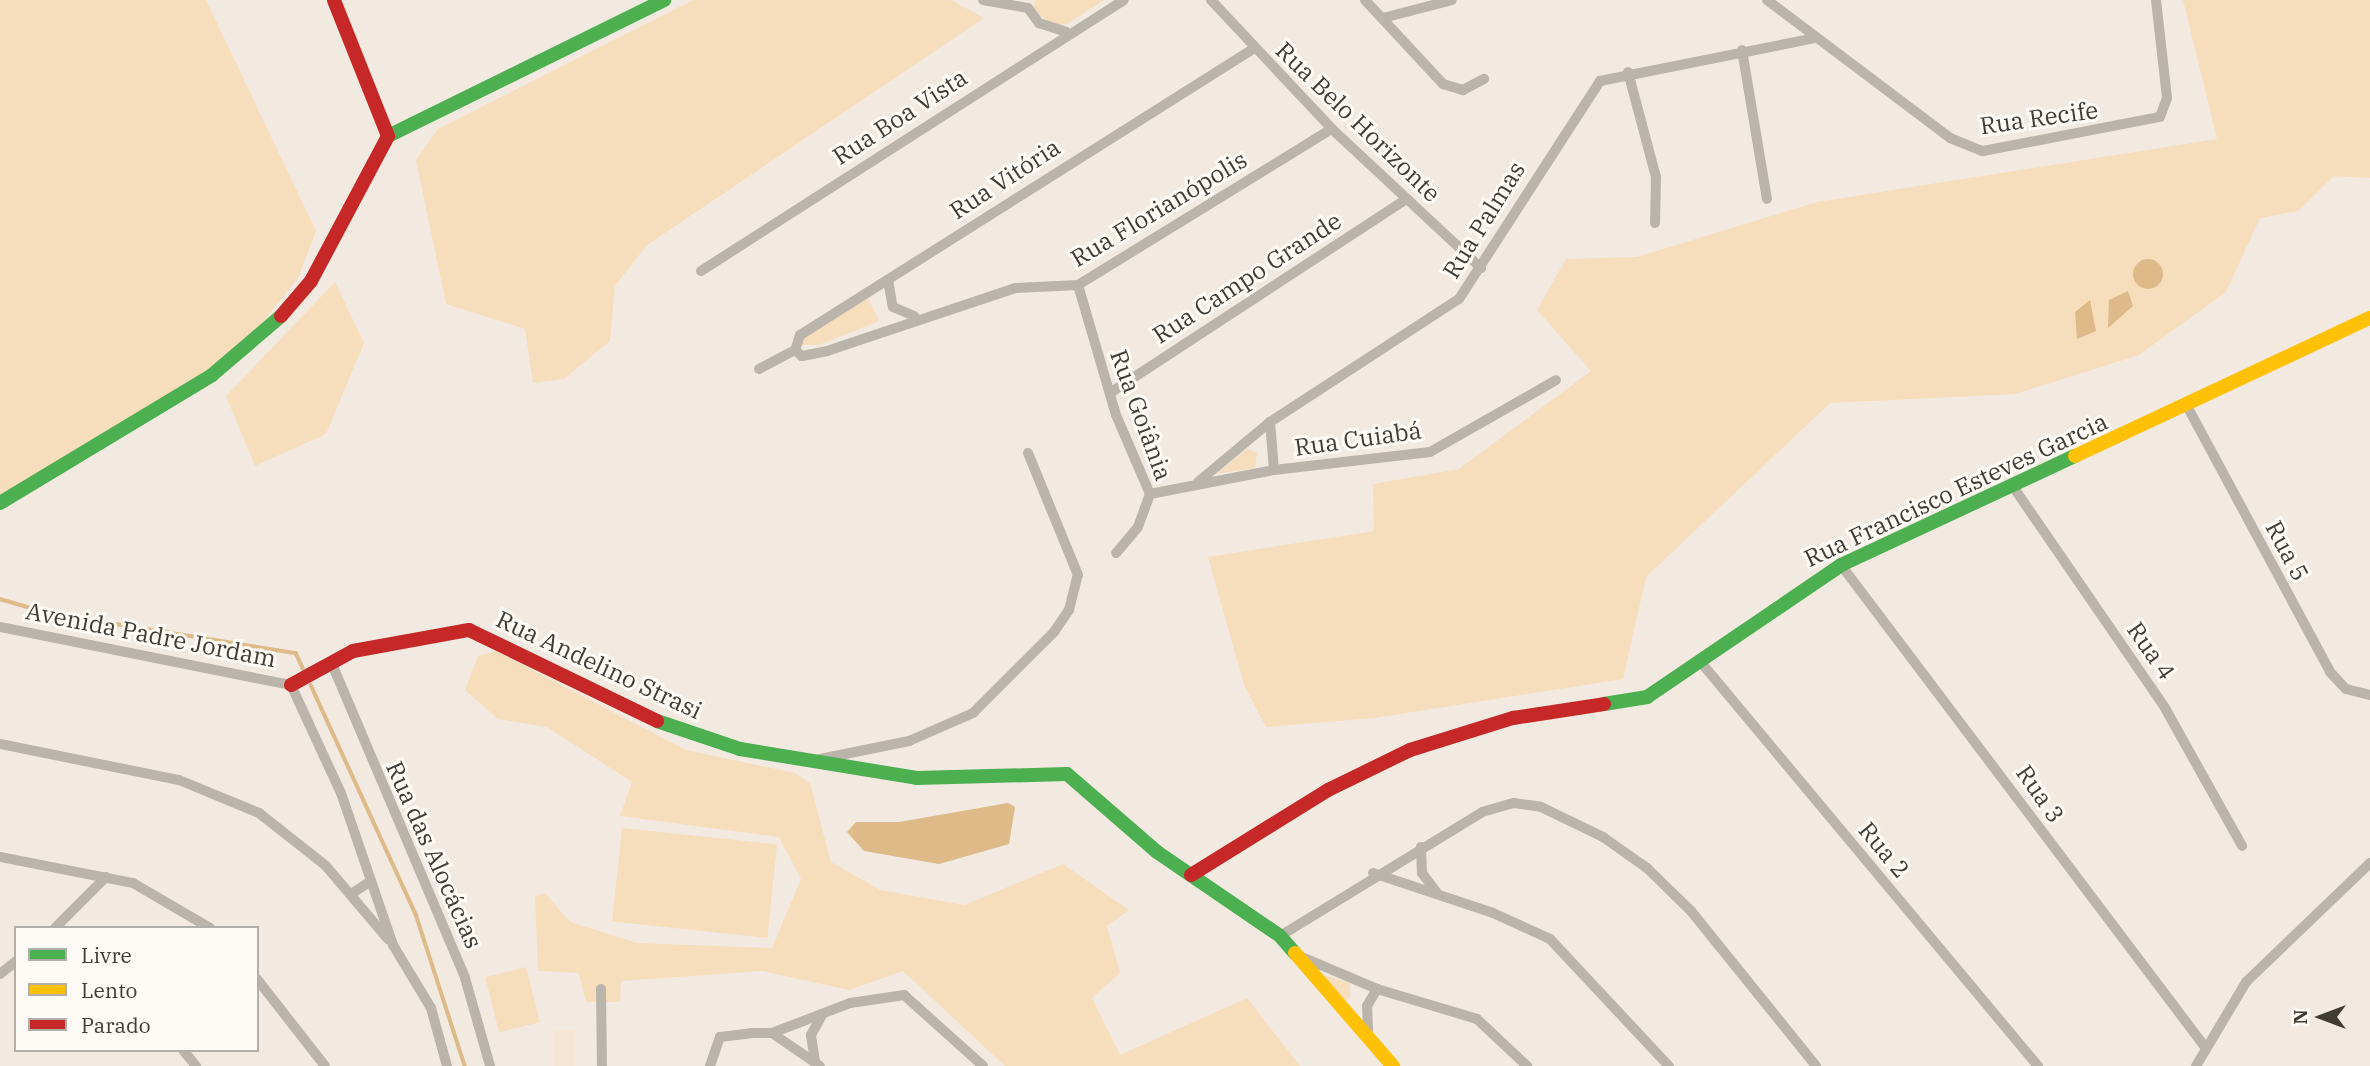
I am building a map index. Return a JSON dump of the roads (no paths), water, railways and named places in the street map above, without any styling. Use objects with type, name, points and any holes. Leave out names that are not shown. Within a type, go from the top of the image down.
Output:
[{"type":"street","points":[[334,0],[388,136]]},
{"type":"street","points":[[0,503],[151,415],[270,328],[311,281],[388,136],[664,0]]},
{"type":"street","points":[[984,0],[1029,4],[1039,23],[1068,32]]},
{"type":"street","name":"Rua Belo Horizonte","points":[[1211,0],[1253,49],[1332,129],[1480,268]]},
{"type":"street","points":[[1365,0],[1450,88],[1484,79]]},
{"type":"street","points":[[1383,18],[1452,0]]},
{"type":"street","name":"Rua Recife","points":[[1767,0],[1950,138],[1975,150],[1994,150],[2160,117],[2167,98],[2156,0]]},
{"type":"street","name":"Rua Boa Vista","points":[[701,271],[1068,32],[1122,1]]},
{"type":"street","name":"Rua Palmas","points":[[1198,482],[1270,422],[1431,321],[1459,299],[1593,87],[1628,72],[1815,38]]},
{"type":"street","name":"Rua Vitória","points":[[796,352],[800,335],[1253,49]]},
{"type":"street","points":[[1742,50],[1767,199]]},
{"type":"street","points":[[1628,72],[1656,177],[1655,223]]},
{"type":"street","name":"Rua Florianópolis","points":[[796,352],[827,351],[916,317],[1015,288],[1077,285],[1332,129]]},
{"type":"street","name":"Rua Campo Grande","points":[[1110,393],[1407,199]]},
{"type":"street","points":[[888,280],[893,307],[916,317]]},
{"type":"street","name":"Rua Goiânia","points":[[1077,285],[1110,393],[1150,494],[1138,527],[1116,553]]},
{"type":"street","name":"Rua Francisco Esteves Garcia","points":[[1191,875],[1386,760],[1513,718],[1637,701],[1841,565],[2014,488],[2370,318]]},
{"type":"street","points":[[759,369],[796,352]]},
{"type":"street","name":"Rua Cuiabá","points":[[1150,494],[1198,482],[1274,470],[1430,452],[1556,380]]},
{"type":"street","name":"Rua 5","points":[[2188,405],[2330,673],[2346,689],[2370,695]]},
{"type":"street","points":[[1270,422],[1274,470]]},
{"type":"street","points":[[809,761],[909,741],[974,713],[1054,632],[1069,610],[1078,575],[1028,453]]},
{"type":"street","name":"Rua 4","points":[[2014,488],[2165,708],[2242,845]]},
{"type":"street","name":"Rua 3","points":[[1841,565],[2205,1047]]},
{"type":"street","name":"Avenida Padre Jordam","points":[[0,627],[291,685],[321,740],[393,945]]},
{"type":"street","name":"Rua Andelino Strasi","points":[[291,685],[376,645],[469,630],[695,737],[809,761],[929,779],[1067,774],[1191,875],[1280,936],[1368,1031],[1394,1066]]},
{"type":"street","name":"Rua 2","points":[[1699,660],[2038,1066]]},
{"type":"street","name":"Rua das Alocácias","points":[[331,664],[465,978],[490,1066]]},
{"type":"street","points":[[0,744],[140,770],[234,802],[302,845],[351,894],[393,945],[431,1008],[447,1066]]},
{"type":"street","points":[[1280,936],[1373,873],[1482,811],[1514,803],[1541,807],[1603,837],[1691,911],[1816,1066]]},
{"type":"street","points":[[1421,847],[1422,873],[1439,894]]},
{"type":"street","points":[[0,857],[106,877],[153,891],[207,926]]},
{"type":"street","points":[[2196,1066],[2205,1047],[2253,973],[2370,863]]},
{"type":"street","points":[[1373,873],[1439,894],[1550,939],[1669,1066]]},
{"type":"street","points":[[57,926],[106,877]]},
{"type":"street","points":[[351,894],[371,881]]},
{"type":"street","points":[[1302,957],[1377,989],[1477,1019],[1527,1066]]},
{"type":"street","points":[[0,974],[14,963]]},
{"type":"street","points":[[259,982],[325,1066]]},
{"type":"street","points":[[601,989],[602,1066]]},
{"type":"street","points":[[1368,1031],[1367,1006],[1377,989]]},
{"type":"street","points":[[710,1061],[725,1034],[772,1033],[871,997],[912,998],[983,1066]]},
{"type":"street","points":[[817,1064],[811,1035],[821,1016]]},
{"type":"street","points":[[772,1033],[817,1064]]},
{"type":"street","points":[[185,1052],[196,1066]]},
{"type":"waterway","points":[[0,599],[48,613],[296,653],[303,668]]},
{"type":"waterway","points":[[311,685],[416,914],[465,1066]]}]
